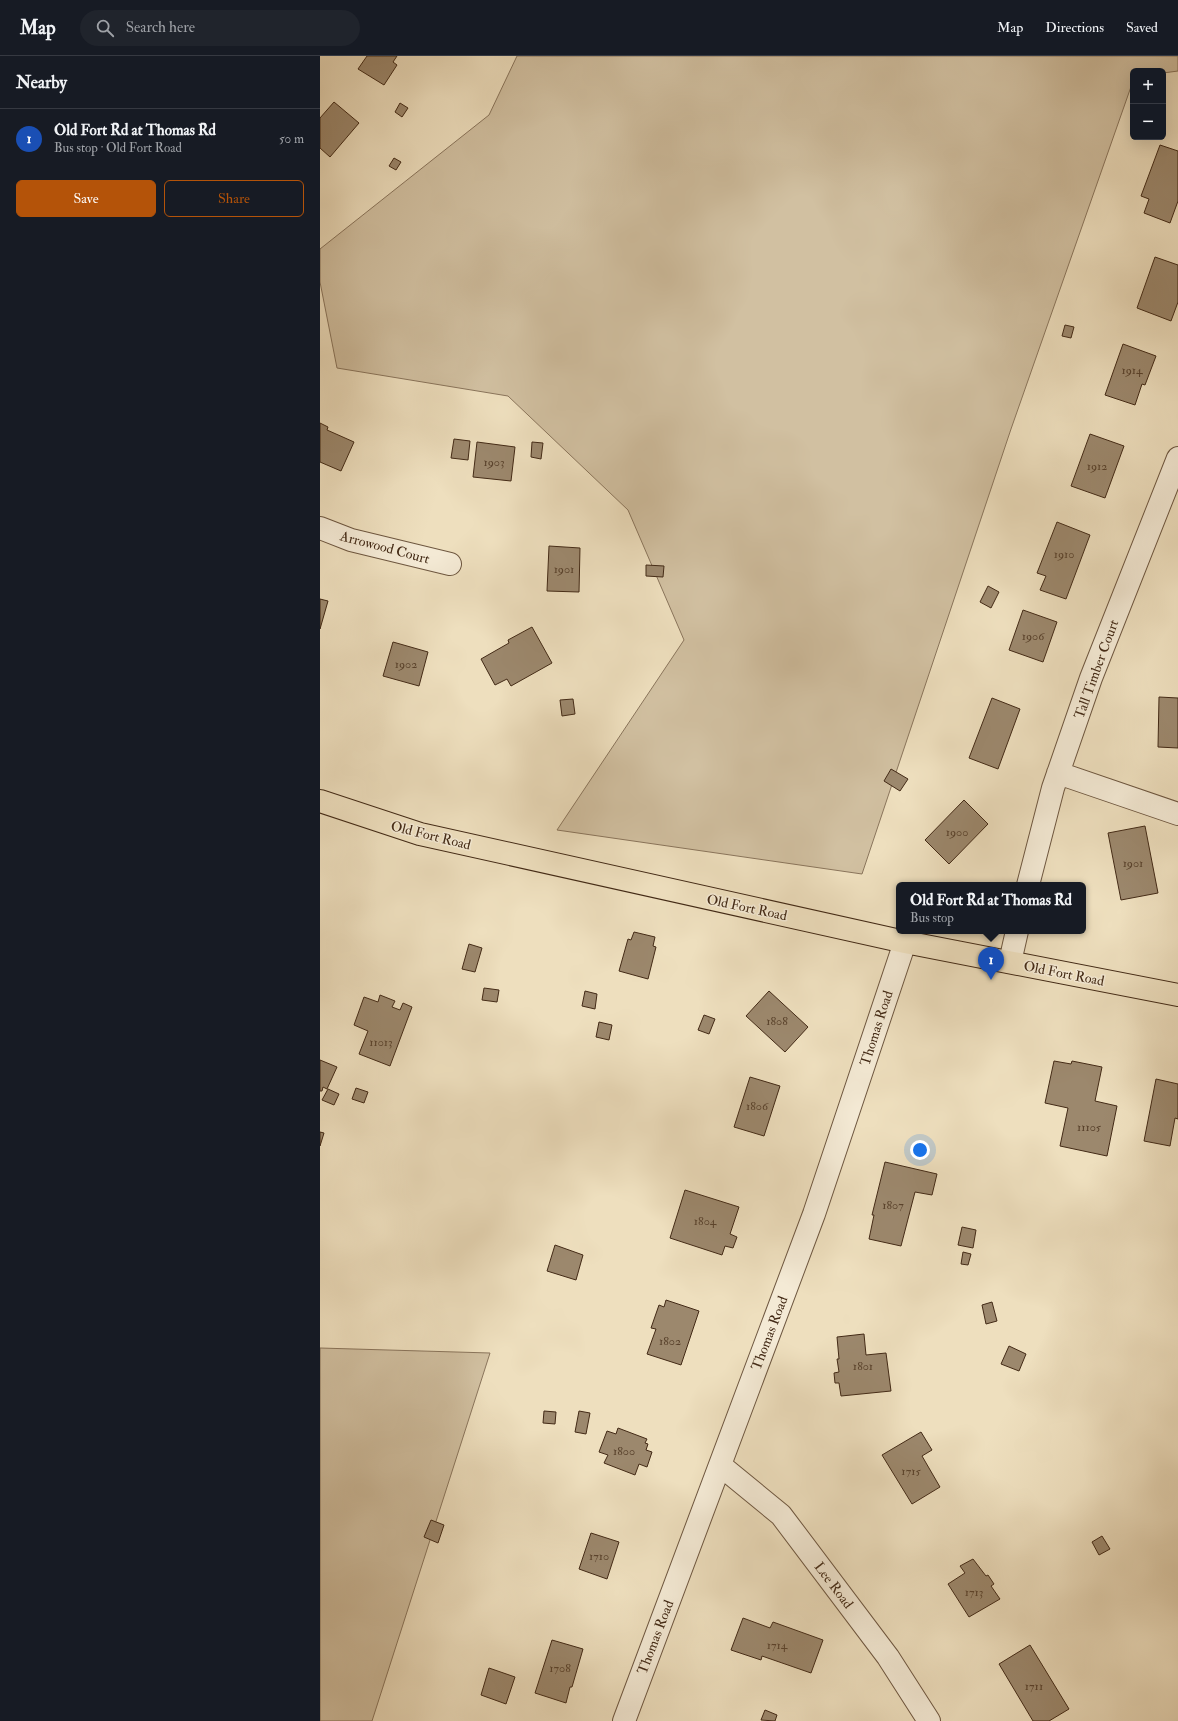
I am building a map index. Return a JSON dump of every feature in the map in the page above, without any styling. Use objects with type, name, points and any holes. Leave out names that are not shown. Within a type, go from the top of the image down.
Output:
[{"type":"main road","name":"Old Fort Road","points":[[320,801],[420,834],[905,942],[1178,995]]},
{"type":"street","name":"Tall Timber Court","points":[[1029,882],[1058,773],[1091,678],[1178,458]]},
{"type":"street","name":"Arrowood Court","points":[[320,528],[351,540],[450,564]]},
{"type":"street","points":[[1058,773],[1178,814]]},
{"type":"street","points":[[1010,962],[1017,934]]},
{"type":"street","name":"Thomas Road","points":[[624,1721],[814,1214],[905,942]]},
{"type":"street","name":"Lee Road","points":[[720,1465],[782,1515],[888,1657],[929,1721]]},
{"type":"shaded area","points":[[517,56],[1178,56],[1178,71],[1166,73],[1166,68],[1130,68],[1130,90],[1011,429],[862,874],[557,830],[684,640],[628,510],[508,396],[337,368],[320,282],[320,249],[489,115]]},
{"type":"shaded area","points":[[320,1348],[490,1353],[372,1721],[320,1721]]},
{"type":"building","points":[[367,56],[397,56],[393,62],[397,65],[384,85],[358,69]]},
{"type":"building","points":[[334,102],[359,123],[330,157],[320,148],[320,118]]},
{"type":"building","points":[[400,103],[408,108],[402,117],[395,112]]},
{"type":"building","points":[[1160,145],[1178,151],[1178,201],[1170,223],[1144,213],[1149,199],[1141,196]]},
{"type":"building","points":[[394,158],[401,162],[396,170],[389,166]]},
{"type":"building","points":[[1155,257],[1178,265],[1178,302],[1171,321],[1137,308]]},
{"type":"building","points":[[1065,325],[1074,327],[1071,338],[1062,336]]},
{"type":"building","points":[[1123,344],[1156,356],[1145,385],[1142,384],[1135,405],[1105,395]]},
{"type":"building","points":[[320,423],[328,427],[327,430],[354,442],[341,471],[320,462]]},
{"type":"building","points":[[1090,434],[1124,446],[1105,498],[1071,486]]},
{"type":"building","points":[[454,439],[470,441],[468,460],[451,458]]},
{"type":"building","points":[[477,442],[515,447],[511,481],[473,477]]},
{"type":"building","points":[[532,442],[543,443],[541,459],[531,457]]},
{"type":"building","points":[[1057,522],[1090,535],[1066,599],[1040,590],[1046,576],[1037,573]]},
{"type":"building","points":[[549,546],[580,548],[579,592],[547,591]]},
{"type":"building","points":[[646,565],[664,566],[663,577],[646,576]]},
{"type":"building","points":[[988,586],[999,592],[991,608],[980,602]]},
{"type":"building","points":[[320,599],[328,601],[320,629]]},
{"type":"building","points":[[1023,610],[1057,622],[1043,662],[1009,650]]},
{"type":"building","points":[[532,627],[552,663],[511,686],[507,679],[495,685],[481,659],[509,643],[508,640]]},
{"type":"building","points":[[393,642],[428,652],[419,686],[383,676]]},
{"type":"building","points":[[1159,697],[1178,698],[1178,748],[1158,747]]},
{"type":"building","points":[[992,698],[1020,709],[998,769],[969,758]]},
{"type":"building","points":[[573,699],[575,714],[562,716],[560,700]]},
{"type":"building","points":[[891,769],[908,779],[900,791],[884,781]]},
{"type":"building","points":[[964,800],[988,824],[949,864],[925,840]]},
{"type":"building","points":[[1145,826],[1158,893],[1121,900],[1108,833]]},
{"type":"building","points":[[634,932],[655,937],[653,946],[656,947],[648,979],[619,971],[628,939],[631,940]]},
{"type":"building","points":[[469,944],[482,948],[475,972],[462,969]]},
{"type":"building","points":[[484,988],[499,990],[497,1002],[482,1000]]},
{"type":"building","points":[[585,991],[597,994],[595,1009],[582,1006]]},
{"type":"building","points":[[769,991],[808,1027],[785,1052],[746,1016]]},
{"type":"building","points":[[380,995],[395,1001],[392,1007],[400,1010],[403,1003],[412,1007],[390,1066],[359,1054],[368,1031],[354,1025],[364,997],[378,1002]]},
{"type":"building","points":[[704,1015],[715,1019],[709,1034],[698,1030]]},
{"type":"building","points":[[599,1022],[612,1025],[609,1040],[596,1037]]},
{"type":"building","points":[[320,1060],[337,1067],[327,1089],[323,1087],[322,1091],[320,1091]]},
{"type":"building","points":[[1054,1061],[1071,1064],[1072,1061],[1102,1067],[1095,1101],[1117,1106],[1107,1156],[1060,1146],[1068,1108],[1045,1103]]},
{"type":"building","points":[[750,1077],[780,1086],[764,1136],[734,1127]]},
{"type":"building","points":[[1156,1079],[1178,1084],[1178,1119],[1175,1118],[1170,1146],[1144,1141]]},
{"type":"building","points":[[356,1088],[368,1092],[364,1103],[352,1099]]},
{"type":"building","points":[[328,1089],[339,1094],[334,1105],[322,1100]]},
{"type":"building","points":[[320,1132],[324,1133],[320,1146]]},
{"type":"building","points":[[885,1162],[937,1174],[932,1195],[915,1192],[901,1246],[869,1239],[874,1215],[872,1215]]},
{"type":"building","points":[[685,1190],[739,1207],[730,1234],[737,1237],[733,1248],[725,1246],[722,1255],[670,1238]]},
{"type":"building","points":[[962,1227],[976,1230],[973,1248],[958,1245]]},
{"type":"building","points":[[555,1245],[583,1255],[576,1280],[547,1271]]},
{"type":"building","points":[[963,1252],[971,1254],[968,1265],[961,1264]]},
{"type":"building","points":[[666,1300],[699,1311],[681,1365],[647,1354],[656,1329],[651,1328],[659,1305],[664,1307]]},
{"type":"building","points":[[992,1302],[997,1321],[986,1324],[982,1305]]},
{"type":"building","points":[[864,1334],[866,1355],[886,1353],[891,1391],[841,1396],[839,1383],[835,1383],[834,1373],[839,1372],[837,1359],[839,1359],[837,1337]]},
{"type":"building","points":[[1009,1346],[1026,1354],[1019,1371],[1001,1364]]},
{"type":"building","points":[[544,1411],[556,1412],[555,1424],[543,1423]]},
{"type":"building","points":[[579,1411],[590,1413],[586,1434],[575,1432]]},
{"type":"building","points":[[618,1428],[647,1439],[645,1443],[648,1444],[646,1450],[652,1452],[647,1467],[639,1464],[635,1475],[604,1463],[608,1455],[599,1452],[607,1431],[616,1434]]},
{"type":"building","points":[[921,1432],[932,1450],[922,1456],[940,1487],[912,1504],[882,1455]]},
{"type":"building","points":[[431,1520],[444,1525],[438,1543],[424,1537]]},
{"type":"building","points":[[591,1533],[619,1542],[607,1579],[579,1569]]},
{"type":"building","points":[[1102,1536],[1110,1549],[1099,1555],[1092,1542]]},
{"type":"building","points":[[973,1559],[986,1576],[988,1575],[994,1584],[991,1586],[1000,1599],[969,1617],[948,1584],[965,1573],[960,1566]]},
{"type":"building","points":[[743,1618],[770,1628],[773,1622],[823,1640],[811,1673],[762,1656],[761,1660],[731,1650]]},
{"type":"building","points":[[552,1640],[583,1649],[566,1703],[535,1693]]},
{"type":"building","points":[[1030,1645],[1069,1709],[1049,1721],[1033,1721],[999,1664]]},
{"type":"building","points":[[489,1668],[515,1677],[506,1704],[481,1695]]},
{"type":"building","points":[[765,1710],[777,1715],[775,1721],[761,1720]]},
{"type":"place","name":"Old Fort Rd at Thomas Rd","points":[[991,980]]}]
